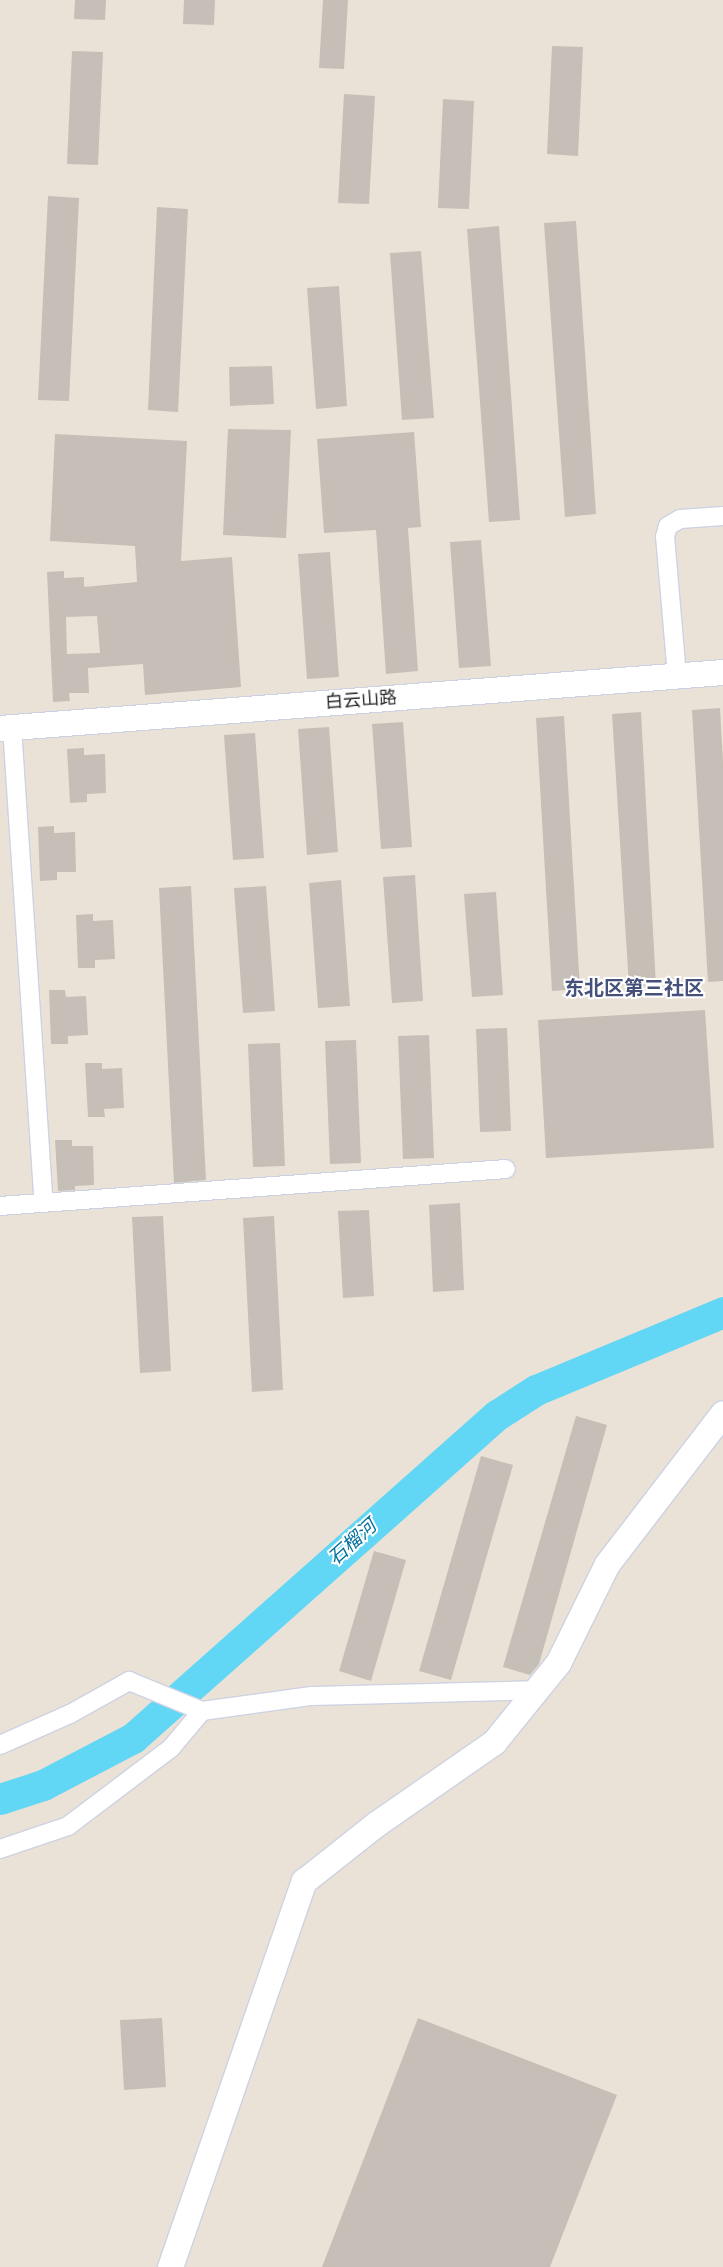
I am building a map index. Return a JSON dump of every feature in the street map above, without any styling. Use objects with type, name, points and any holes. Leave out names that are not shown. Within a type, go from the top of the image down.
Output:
[{"type":"street","points":[[677,676],[665,537],[668,526],[680,519],[723,516]]},
{"type":"street","name":"白云山路","points":[[6,728],[723,672]]},
{"type":"street","points":[[6,728],[44,1203]]},
{"type":"street","points":[[0,1206],[506,1169]]},
{"type":"street","points":[[170,2267],[304,1881],[376,1824],[494,1742],[558,1664],[607,1564],[723,1413]]},
{"type":"street","points":[[0,1745],[70,1714],[129,1681],[198,1710],[312,1696],[536,1690]]},
{"type":"street","points":[[0,1849],[68,1826],[171,1748],[198,1710]]},
{"type":"building","points":[[75,0],[106,0],[105,20],[74,19]]},
{"type":"building","points":[[184,0],[215,0],[214,25],[183,24]]},
{"type":"building","points":[[323,0],[348,0],[344,69],[319,68]]},
{"type":"building","points":[[552,46],[583,47],[578,156],[547,154]]},
{"type":"building","points":[[72,51],[103,52],[98,165],[67,164]]},
{"type":"building","points":[[344,94],[375,96],[369,204],[338,203]]},
{"type":"building","points":[[443,99],[474,101],[469,209],[438,208]]},
{"type":"building","points":[[48,196],[79,198],[69,401],[38,400]]},
{"type":"building","points":[[157,207],[188,209],[178,412],[148,410]]},
{"type":"building","points":[[576,221],[596,514],[565,517],[544,223]]},
{"type":"building","points":[[499,226],[520,520],[489,522],[467,229]]},
{"type":"building","points":[[421,251],[434,418],[402,420],[390,253]]},
{"type":"building","points":[[339,286],[347,406],[316,409],[307,288]]},
{"type":"building","points":[[272,366],[274,404],[230,406],[229,367]]},
{"type":"building","points":[[228,429],[291,430],[286,538],[223,535]]},
{"type":"building","points":[[414,432],[421,527],[408,528],[418,671],[386,674],[376,530],[324,533],[317,439]]},
{"type":"building","points":[[55,434],[187,441],[181,561],[232,557],[241,687],[145,695],[143,664],[88,668],[89,693],[69,693],[70,701],[53,702],[47,572],[64,571],[64,578],[84,577],[84,587],[137,582],[135,546],[50,541]],"holes":[[[97,616],[100,653],[67,654],[66,617]]]},
{"type":"building","points":[[481,540],[491,666],[459,668],[450,542]]},
{"type":"building","points":[[330,552],[339,677],[307,679],[298,554]]},
{"type":"building","points":[[720,708],[723,762],[723,981],[708,982],[692,710]]},
{"type":"building","points":[[641,712],[656,986],[629,987],[612,714]]},
{"type":"building","points":[[564,716],[580,989],[552,991],[536,718]]},
{"type":"building","points":[[403,722],[412,847],[381,849],[372,724]]},
{"type":"building","points":[[329,727],[338,852],[307,855],[298,729]]},
{"type":"building","points":[[255,733],[264,858],[233,860],[224,735]]},
{"type":"building","points":[[84,748],[84,755],[105,754],[106,793],[87,794],[87,802],[70,803],[67,749]]},
{"type":"building","points":[[54,826],[54,833],[75,832],[76,872],[57,872],[57,880],[40,881],[38,827]]},
{"type":"building","points":[[415,875],[423,1001],[392,1003],[383,877]]},
{"type":"building","points":[[341,880],[350,1006],[318,1008],[309,883]]},
{"type":"building","points":[[191,886],[206,1180],[174,1183],[159,888]]},
{"type":"building","points":[[266,886],[275,1011],[243,1013],[234,888]]},
{"type":"building","points":[[496,892],[503,995],[472,997],[464,894]]},
{"type":"building","points":[[93,914],[93,921],[113,920],[115,959],[95,960],[95,968],[78,968],[76,915]]},
{"type":"building","points":[[49,990],[65,990],[66,997],[86,996],[88,1035],[68,1036],[68,1044],[51,1044]]},
{"type":"building","points":[[705,1010],[714,1148],[546,1158],[538,1020]]},
{"type":"building","points":[[507,1028],[511,1131],[480,1132],[476,1029]]},
{"type":"building","points":[[429,1035],[434,1158],[403,1159],[398,1036]]},
{"type":"building","points":[[356,1040],[361,1163],[330,1164],[325,1041]]},
{"type":"building","points":[[280,1043],[285,1166],[253,1167],[248,1044]]},
{"type":"building","points":[[85,1063],[102,1063],[102,1069],[122,1068],[124,1108],[104,1109],[105,1117],[88,1117]]},
{"type":"building","points":[[55,1140],[72,1140],[72,1146],[93,1146],[94,1185],[75,1186],[75,1190],[58,1191]]},
{"type":"building","points":[[460,1203],[464,1290],[433,1292],[429,1205]]},
{"type":"building","points":[[369,1210],[374,1296],[343,1298],[338,1211]]},
{"type":"building","points":[[163,1216],[171,1371],[140,1373],[132,1217]]},
{"type":"building","points":[[274,1216],[283,1390],[252,1392],[243,1218]]},
{"type":"building","points":[[576,1416],[607,1425],[539,1664],[530,1675],[503,1667]]},
{"type":"building","points":[[481,1456],[513,1465],[451,1680],[419,1671]]},
{"type":"building","points":[[374,1551],[406,1560],[371,1681],[339,1671]]},
{"type":"building","points":[[162,2018],[166,2087],[124,2090],[120,2020]]},
{"type":"building","points":[[418,2018],[617,2095],[550,2267],[322,2267]]},
{"type":"waterway","name":"石榴河","points":[[0,1799],[43,1785],[133,1738],[497,1415],[536,1390],[723,1312]]},
{"type":"district","name":"东北区第三社区","points":[[634,988]]}]
